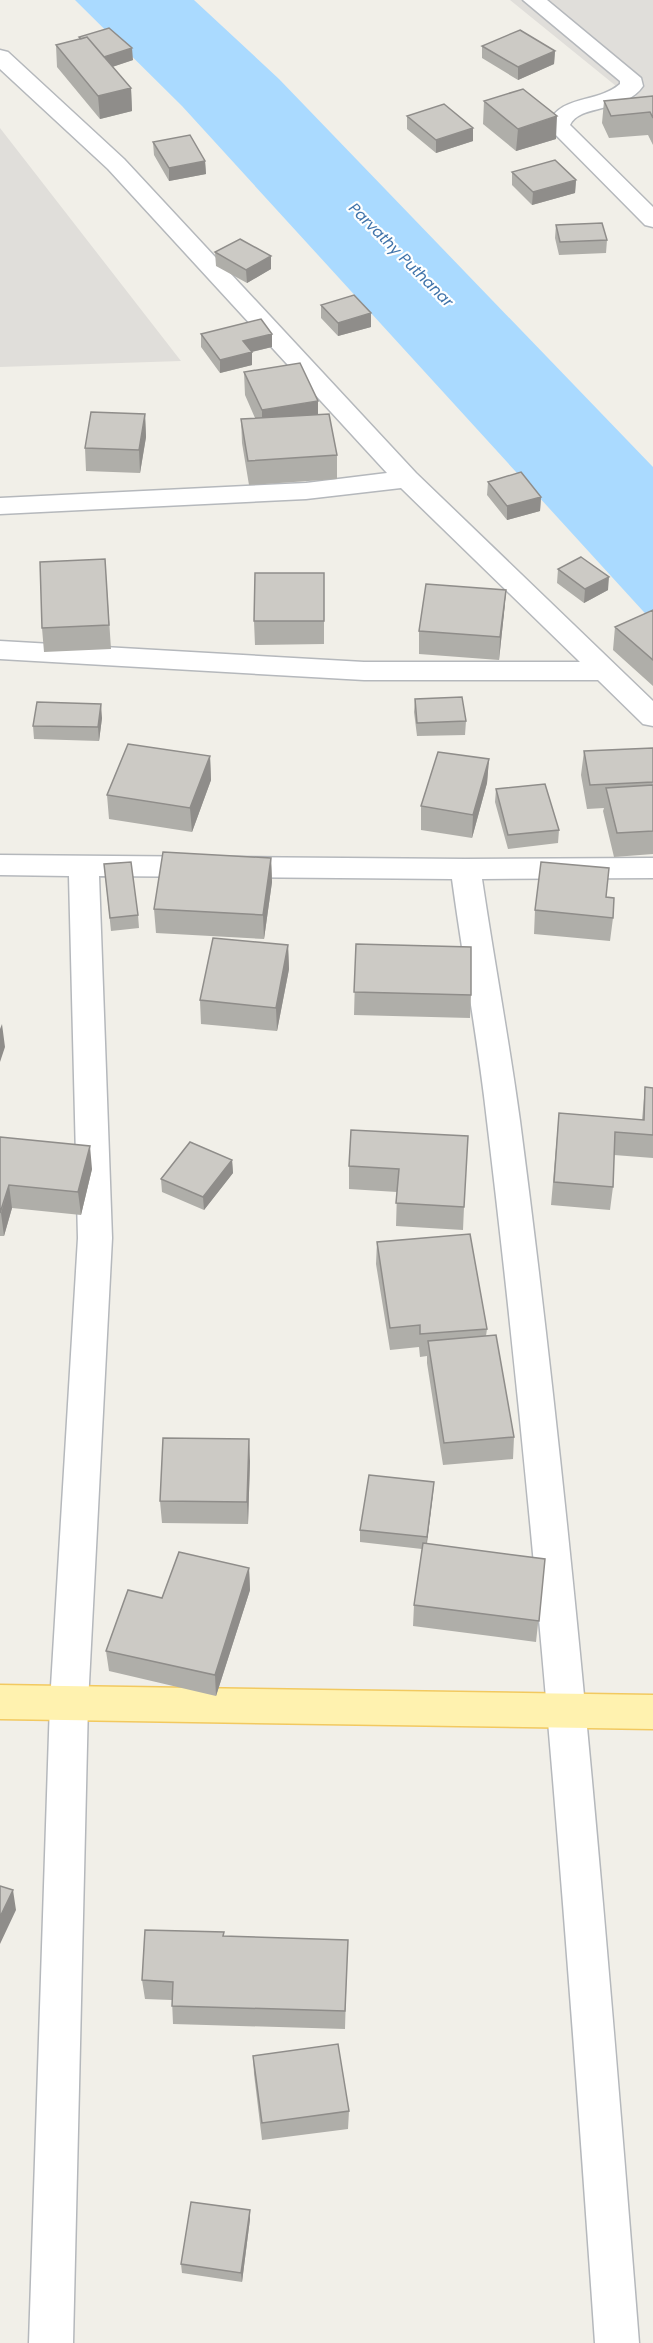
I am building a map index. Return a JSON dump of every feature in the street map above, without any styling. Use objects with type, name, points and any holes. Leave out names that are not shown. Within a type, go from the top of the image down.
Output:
[{"type":"main road","points":[[0,1702],[653,1712]]},
{"type":"street","points":[[534,0],[630,78],[632,86],[625,92],[616,98],[566,113],[559,119],[558,126],[653,220]]},
{"type":"street","points":[[0,57],[116,164],[407,479],[653,717]]},
{"type":"street","points":[[0,506],[306,491],[407,479]]},
{"type":"street","points":[[0,650],[364,672],[607,671]]},
{"type":"street","points":[[0,865],[465,869],[653,868]]},
{"type":"street","points":[[51,2343],[69,1703],[95,1238],[84,865]]},
{"type":"street","points":[[465,869],[504,1116],[566,1710],[617,2343]]},
{"type":"shaded area","points":[[510,0],[653,0],[653,116]]},
{"type":"shaded area","points":[[0,128],[181,361],[0,367]]},
{"type":"water","name":"Parvathy Puthanar","points":[[75,0],[194,0],[279,79],[653,467],[653,622],[182,106]]},
{"type":"building","points":[[109,28],[132,48],[104,57],[87,37],[81,39],[79,37]]},
{"type":"building","points":[[520,30],[555,51],[518,67],[482,46]]},
{"type":"building","points":[[87,37],[131,88],[98,96],[56,45]]},
{"type":"building","points":[[523,89],[557,116],[518,129],[484,101]]},
{"type":"building","points":[[653,96],[653,118],[650,112],[611,116],[604,101]]},
{"type":"building","points":[[444,104],[473,128],[436,140],[407,116]]},
{"type":"building","points":[[190,135],[205,161],[169,168],[153,142]]},
{"type":"building","points":[[555,160],[576,180],[533,192],[512,172]]},
{"type":"building","points":[[602,223],[607,240],[560,242],[556,225]]},
{"type":"building","points":[[240,239],[271,256],[246,270],[215,252]]},
{"type":"building","points":[[354,295],[371,313],[338,323],[321,305]]},
{"type":"building","points":[[261,319],[272,334],[243,341],[252,352],[220,360],[201,334]]},
{"type":"building","points":[[300,363],[318,401],[262,410],[244,372]]},
{"type":"building","points":[[91,412],[145,414],[139,450],[85,448]]},
{"type":"building","points":[[329,414],[337,455],[248,461],[241,419]]},
{"type":"building","points":[[521,472],[541,497],[507,506],[488,482]]},
{"type":"building","points":[[581,557],[609,577],[585,589],[558,569]]},
{"type":"building","points":[[105,559],[109,625],[42,628],[40,562]]},
{"type":"building","points":[[255,573],[324,573],[324,621],[254,621]]},
{"type":"building","points":[[426,584],[506,590],[500,637],[419,631]]},
{"type":"building","points":[[653,610],[653,660],[615,627]]},
{"type":"building","points":[[462,697],[466,721],[417,723],[415,699]]},
{"type":"building","points":[[37,702],[101,704],[98,727],[33,726]]},
{"type":"building","points":[[128,744],[210,756],[190,808],[107,795]]},
{"type":"building","points":[[653,748],[653,782],[590,785],[584,751]]},
{"type":"building","points":[[438,752],[489,759],[473,815],[421,806]]},
{"type":"building","points":[[545,784],[559,830],[508,835],[496,789]]},
{"type":"building","points":[[653,785],[653,831],[617,833],[606,788]]},
{"type":"building","points":[[163,852],[271,858],[263,915],[154,909]]},
{"type":"building","points":[[131,862],[138,915],[110,918],[104,864]]},
{"type":"building","points":[[541,862],[609,868],[606,897],[614,898],[613,918],[535,910]]},
{"type":"building","points":[[213,938],[288,945],[276,1008],[200,1000]]},
{"type":"building","points":[[356,944],[471,947],[471,995],[354,992]]},
{"type":"building","points":[[645,1087],[653,1088],[653,1135],[615,1132],[613,1187],[554,1182],[559,1113],[644,1120]]},
{"type":"building","points":[[351,1130],[468,1136],[464,1207],[396,1203],[399,1169],[349,1166]]},
{"type":"building","points":[[0,1137],[90,1146],[78,1192],[9,1185],[0,1213]]},
{"type":"building","points":[[190,1142],[232,1160],[203,1197],[161,1179]]},
{"type":"building","points":[[470,1234],[487,1329],[420,1334],[420,1325],[390,1328],[377,1242]]},
{"type":"building","points":[[496,1335],[514,1437],[444,1443],[428,1341]]},
{"type":"building","points":[[163,1438],[249,1439],[247,1502],[160,1501]]},
{"type":"building","points":[[369,1475],[434,1482],[427,1537],[360,1530]]},
{"type":"building","points":[[423,1543],[545,1559],[539,1621],[414,1605]]},
{"type":"building","points":[[179,1552],[249,1568],[215,1675],[106,1651],[128,1590],[162,1598]]},
{"type":"building","points":[[0,1886],[13,1890],[0,1917]]},
{"type":"building","points":[[145,1930],[224,1932],[223,1936],[348,1940],[345,2011],[172,2006],[173,1982],[142,1980]]},
{"type":"building","points":[[338,2044],[349,2111],[262,2123],[253,2056]]},
{"type":"building","points":[[191,2202],[250,2210],[241,2273],[181,2264]]}]
